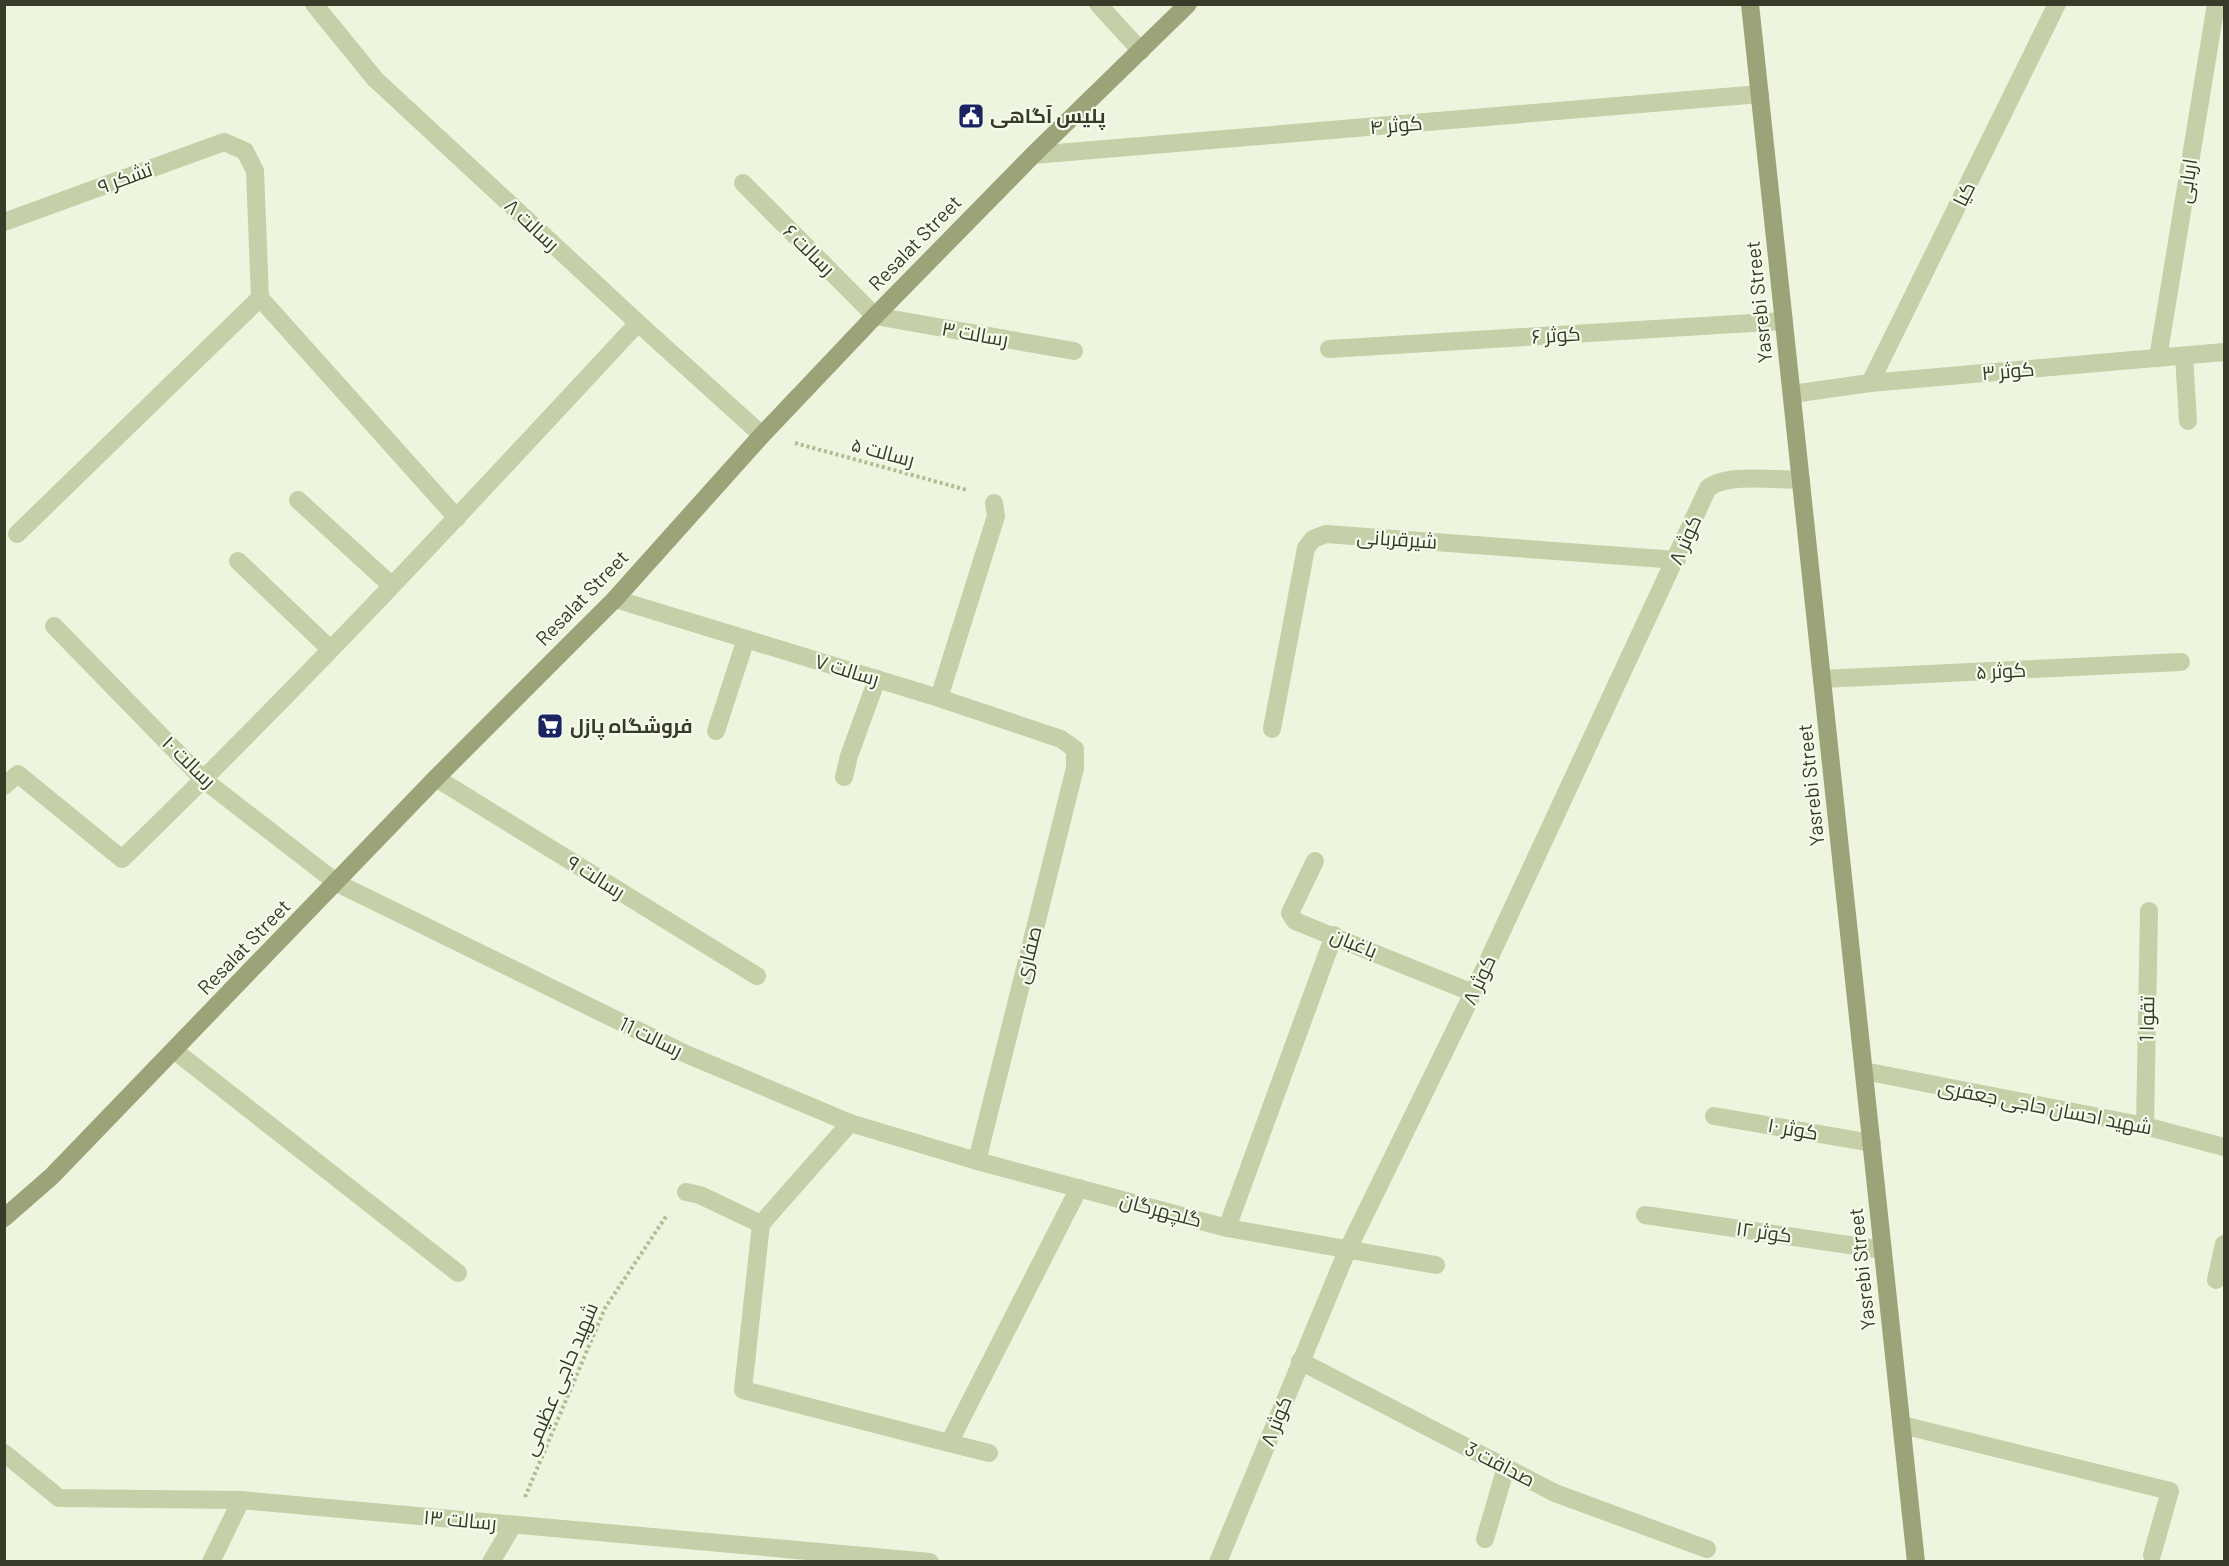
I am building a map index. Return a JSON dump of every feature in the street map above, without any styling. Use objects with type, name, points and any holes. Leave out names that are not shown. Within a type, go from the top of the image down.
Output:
[{"type":"street","name":"رسالت ۸","points":[[314,4],[375,79],[638,324],[762,435]]},
{"type":"street","points":[[1098,4],[1141,51]]},
{"type":"street","name":"Resalat Street","points":[[4,1218],[52,1176],[436,778],[615,599],[762,435],[875,316],[1033,155],[1188,4]]},
{"type":"street","name":"Yasrebi Street","points":[[1750,4],[1916,1562]]},
{"type":"street","name":"کیا","points":[[1870,382],[2057,4]]},
{"type":"street","name":"اربابی","points":[[2158,358],[2216,4]]},
{"type":"street","name":"کوثر ۴","points":[[1033,155],[1760,94]]},
{"type":"street","name":"تشکر ۹","points":[[4,222],[224,142],[245,151],[255,171],[260,298]]},
{"type":"street","name":"رسالت ۶","points":[[743,183],[875,316]]},
{"type":"street","points":[[17,534],[260,298],[457,518]]},
{"type":"street","name":"رسالت ۳","points":[[875,316],[1074,351]]},
{"type":"street","name":"کوثر ۶","points":[[1329,349],[1784,321]]},
{"type":"street","points":[[4,786],[18,774],[122,859],[204,780],[457,518],[638,324]]},
{"type":"street","name":"کوثر ۳","points":[[1792,394],[1870,382],[2224,352]]},
{"type":"street","points":[[2184,356],[2187,421]]},
{"type":"street","name":"کوثر ۸","points":[[1218,1562],[1347,1251],[1473,993],[1677,560],[1708,488],[1717,481],[1801,480]]},
{"type":"street","points":[[298,500],[391,585]]},
{"type":"street","points":[[939,698],[996,516],[994,503]]},
{"type":"street","name":"شیرقربانی","points":[[1272,729],[1306,548],[1313,539],[1326,534],[1677,560]]},
{"type":"street","points":[[238,561],[330,649]]},
{"type":"street","name":"رسالت ۷","points":[[615,599],[939,698],[1061,739],[1075,749]]},
{"type":"street","name":"رسالت ۱۰","points":[[54,626],[204,780],[337,883]]},
{"type":"street","points":[[716,731],[746,639]]},
{"type":"street","name":"کوثر ۵","points":[[1822,679],[2181,662]]},
{"type":"street","points":[[844,777],[849,756],[877,679]]},
{"type":"street","name":"صفاری","points":[[977,1161],[1075,768],[1075,749]]},
{"type":"street","name":"رسالت ۹","points":[[436,778],[757,976]]},
{"type":"street","name":"باغبان","points":[[1315,861],[1290,913],[1291,917],[1473,993]]},
{"type":"street","name":"رسالت 11","points":[[337,883],[686,1054],[850,1123],[977,1161]]},
{"type":"street","name":"تقوا 1","points":[[2145,1126],[2149,912]]},
{"type":"street","points":[[1227,1228],[1334,935]]},
{"type":"street","points":[[175,1051],[458,1273]]},
{"type":"street","name":"شهید احسان حاجی جعفری","points":[[1864,1071],[2145,1126],[2224,1147]]},
{"type":"street","name":"کوثر ۱۰","points":[[1714,1116],[1872,1143]]},
{"type":"street","points":[[850,1123],[761,1224],[743,1390],[988,1453]]},
{"type":"street","name":"گلچهرگان","points":[[977,1161],[1227,1228],[1347,1251],[1437,1265]]},
{"type":"street","points":[[949,1443],[1079,1188]]},
{"type":"street","points":[[686,1192],[700,1195],[761,1224]]},
{"type":"street","name":"کوثر ۱۲","points":[[1645,1215],[1883,1250]]},
{"type":"street","points":[[2216,1280],[2224,1244]]},
{"type":"street","name":"صداقت 3","points":[[1300,1360],[1555,1493],[1707,1550]]},
{"type":"street","points":[[1902,1425],[2170,1491],[2152,1555]]},
{"type":"street","name":"رسالت ۱۳","points":[[4,1453],[59,1498],[241,1500],[930,1562]]},
{"type":"street","points":[[1485,1539],[1506,1467]]},
{"type":"street","points":[[211,1562],[241,1500]]},
{"type":"street","points":[[491,1562],[513,1525]]},
{"type":"path","name":"رسالت ۵","points":[[762,435],[985,495],[994,503]]},
{"type":"path","name":"شهید حاجی عظیمی","points":[[513,1525],[605,1308],[686,1192]]},
{"type":"place","name":"پلیس آگاهی","points":[[971,116]]},
{"type":"place","name":"فروشگاه پازل","points":[[550,726]]}]
